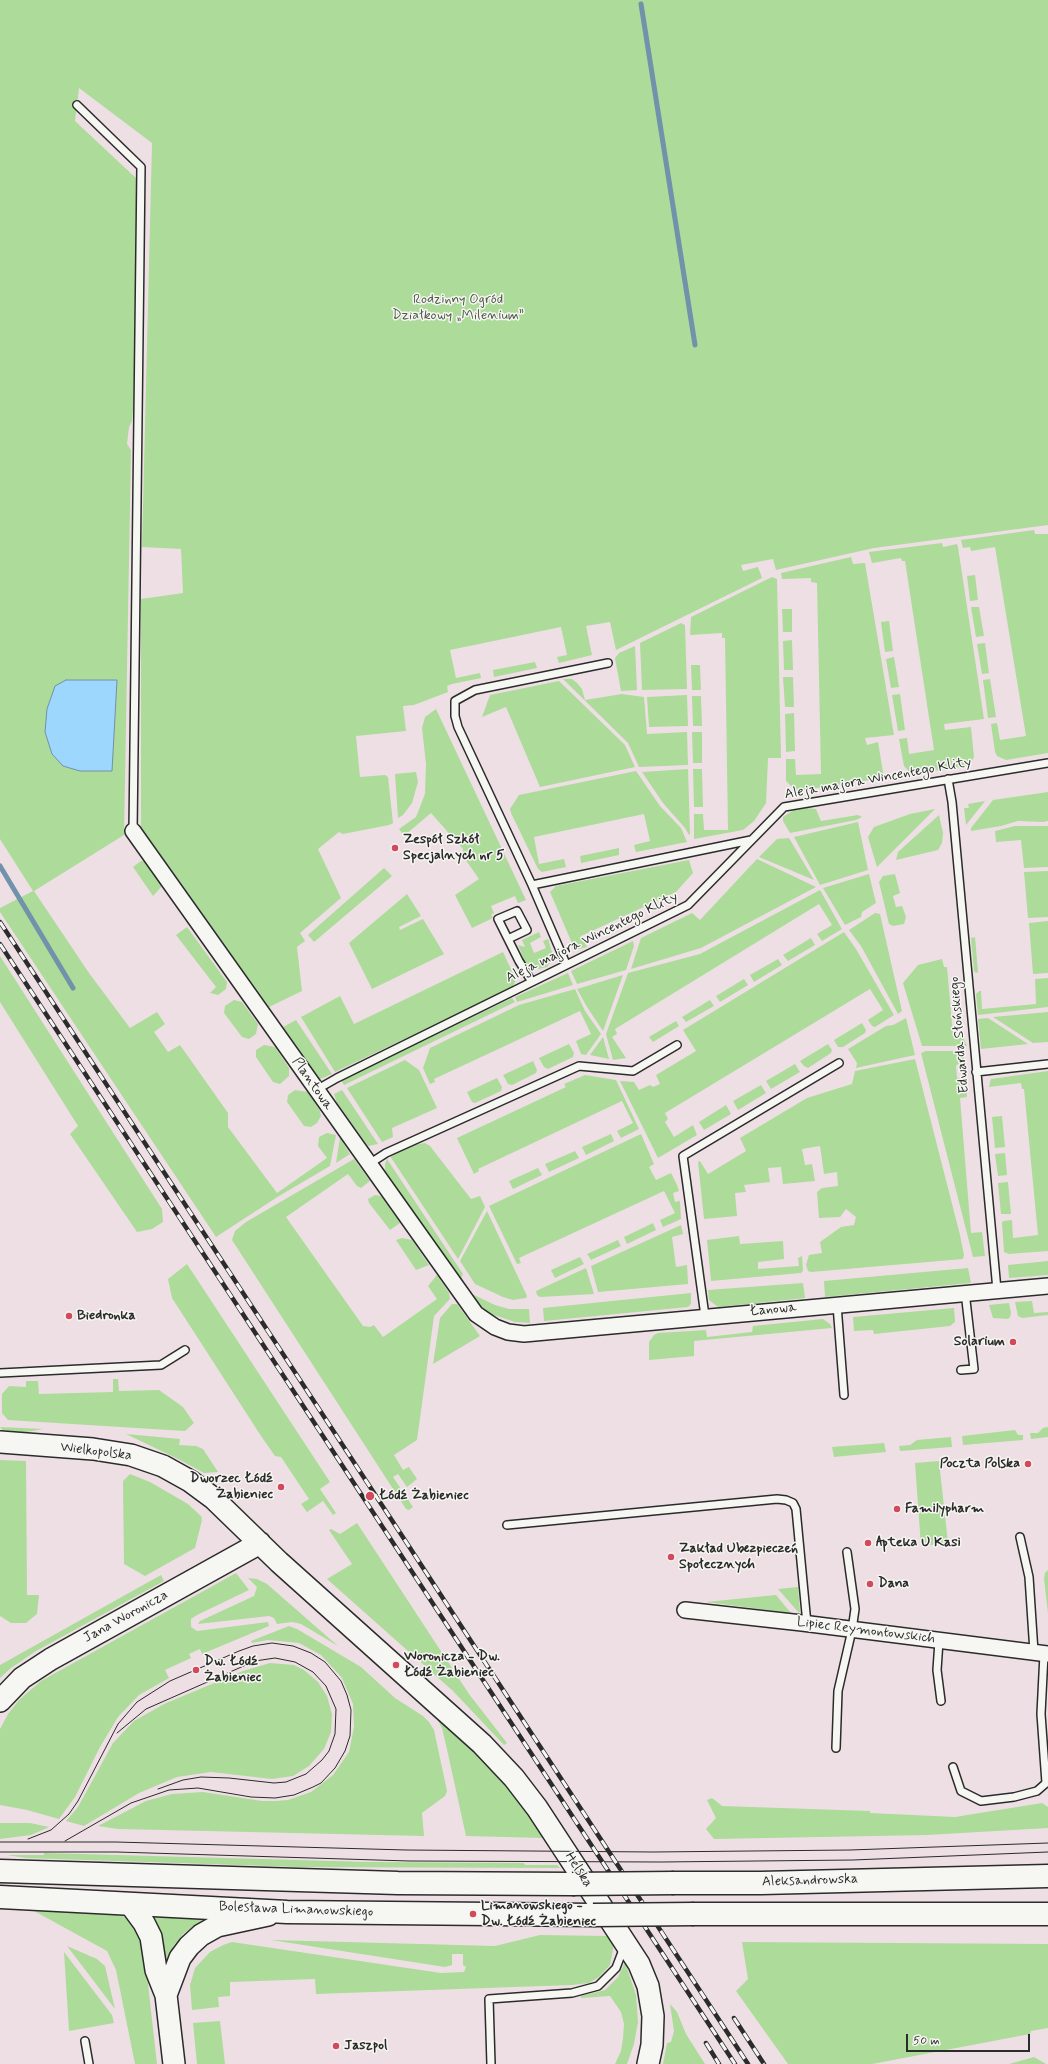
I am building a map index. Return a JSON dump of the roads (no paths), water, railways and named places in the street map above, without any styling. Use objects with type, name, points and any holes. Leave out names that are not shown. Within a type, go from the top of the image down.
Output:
[{"type":"main road","name":"Aleksandrowska","points":[[3,1869],[398,1883],[761,1883],[1048,1876]]},
{"type":"main road","name":"Bolesława Limanowskiego","points":[[0,1897],[287,1912],[593,1916],[694,1914],[1048,1914]]},
{"type":"street","name":"Plantowa","points":[[133,831],[476,1314],[499,1329]]},
{"type":"street","name":"Łanowa","points":[[499,1329],[524,1334],[965,1292],[1048,1286]]},
{"type":"street","name":"Wielkopolska","points":[[0,1442],[110,1451],[131,1455],[154,1462],[178,1474],[204,1490],[260,1543],[466,1727],[494,1755]]},
{"type":"street","name":"Jana Woronicza","points":[[0,1701],[22,1678],[45,1662],[260,1543]]},
{"type":"street","name":"Lipiec Reymontowskich","points":[[685,1610],[1042,1653]]},
{"type":"street","name":"Helska","points":[[494,1755],[537,1808],[641,1968],[651,1998],[653,2034],[648,2064]]},
{"type":"street","points":[[130,1904],[144,1923],[151,1937],[156,1970],[166,1995],[174,2064]]},
{"type":"street","points":[[166,1995],[180,1958],[189,1946],[201,1935],[217,1926],[287,1912]]},
{"type":"lane","points":[[77,105],[141,167],[133,831]]},
{"type":"lane","points":[[566,964],[532,885],[458,728],[454,716],[455,701],[475,690],[608,664]]},
{"type":"lane","name":"Aleja majora Wincentego Klity","points":[[316,1090],[337,1078],[566,964],[688,905],[784,807],[948,779],[1048,764]]},
{"type":"lane","name":"Edwarda Słońskiego","points":[[948,779],[952,802],[997,1290]]},
{"type":"lane","points":[[532,885],[752,840]]},
{"type":"lane","points":[[508,939],[532,982]]},
{"type":"lane","points":[[369,1164],[386,1153],[579,1066],[633,1071],[677,1045]]},
{"type":"lane","points":[[705,1316],[683,1156],[839,1063]]},
{"type":"lane","points":[[976,1072],[1048,1064]]},
{"type":"lane","points":[[961,1370],[974,1369],[965,1292]]},
{"type":"lane","points":[[837,1304],[844,1395]]},
{"type":"lane","points":[[0,1373],[161,1366],[185,1350]]},
{"type":"lane","points":[[507,1525],[777,1499],[786,1500],[793,1504],[796,1509],[807,1624]]},
{"type":"lane","points":[[953,1767],[961,1791],[981,1801],[1037,1791],[1047,1783],[1041,1714],[1042,1653],[1029,1577],[1020,1537]]},
{"type":"lane","points":[[836,1748],[838,1691],[852,1630],[855,1609],[847,1552]]},
{"type":"lane","points":[[939,1641],[938,1686],[941,1701]]},
{"type":"lane","points":[[491,2064],[489,1998],[572,1992],[598,1986],[616,1968],[626,1943]]},
{"type":"lane","points":[[85,2041],[89,2064]]},
{"type":"water","points":[[66,680],[117,680],[112,771],[80,771],[63,766],[52,754],[45,732],[47,709],[55,686]]},
{"type":"waterway","points":[[641,4],[695,345]]},
{"type":"waterway","points":[[0,866],[73,988]]},
{"type":"tram line","points":[[28,1839],[51,1830],[69,1814],[78,1801],[118,1724],[137,1702],[170,1681],[239,1651],[253,1646],[272,1643],[293,1646],[311,1653],[325,1662],[341,1681],[351,1710],[350,1736],[345,1751],[335,1768],[321,1783],[294,1795],[275,1798],[251,1797],[198,1788],[169,1790],[131,1803],[65,1841]]},
{"type":"tram line","points":[[117,1733],[146,1709],[255,1661],[275,1658],[295,1662],[313,1672],[326,1686],[336,1709],[335,1734],[329,1751],[322,1760],[306,1774],[286,1782],[274,1783],[229,1778],[201,1777],[183,1780],[158,1789]]},
{"type":"tram line","points":[[0,1842],[116,1842],[406,1850],[653,1852],[850,1850],[1048,1843]]},
{"type":"tram line","points":[[0,1852],[117,1852],[409,1861],[660,1862],[853,1860],[1048,1852]]},
{"type":"railway","points":[[0,922],[748,2064]]},
{"type":"railway","points":[[0,944],[735,2064]]},
{"type":"railway","points":[[734,2018],[764,2064]]},
{"type":"railway","points":[[706,2043],[719,2064]]},
{"type":"place","name":"Zespół Szkół Specjalnych nr 5","points":[[395,848]]},
{"type":"place","name":"Biedronka","points":[[69,1316]]},
{"type":"place","name":"Solarium","points":[[1013,1342]]},
{"type":"place","name":"Poczta Polska","points":[[1028,1464]]},
{"type":"place","name":"Dworzec Łódź Żabieniec","points":[[281,1487]]},
{"type":"place","name":"Łódź Żabieniec","points":[[370,1496]]},
{"type":"place","name":"Familypharm","points":[[897,1509]]},
{"type":"place","name":"Apteka U Kasi","points":[[868,1543]]},
{"type":"place","name":"Zakład Ubezpieczeń Społecznych","points":[[671,1557]]},
{"type":"place","name":"Dana","points":[[870,1584]]},
{"type":"place","name":"Woronicza - Dw. Łódź Żabieniec","points":[[396,1665]]},
{"type":"place","name":"Dw. Łódź Żabieniec","points":[[196,1670]]},
{"type":"place","name":"Limanowskiego - Dw. Łódź Żabieniec","points":[[473,1914]]},
{"type":"place","name":"Jaszpol","points":[[336,2046]]},
{"type":"park label","name":"Rodzinny Ogród Działkowy „Milenium”","points":[[458,308]]}]
